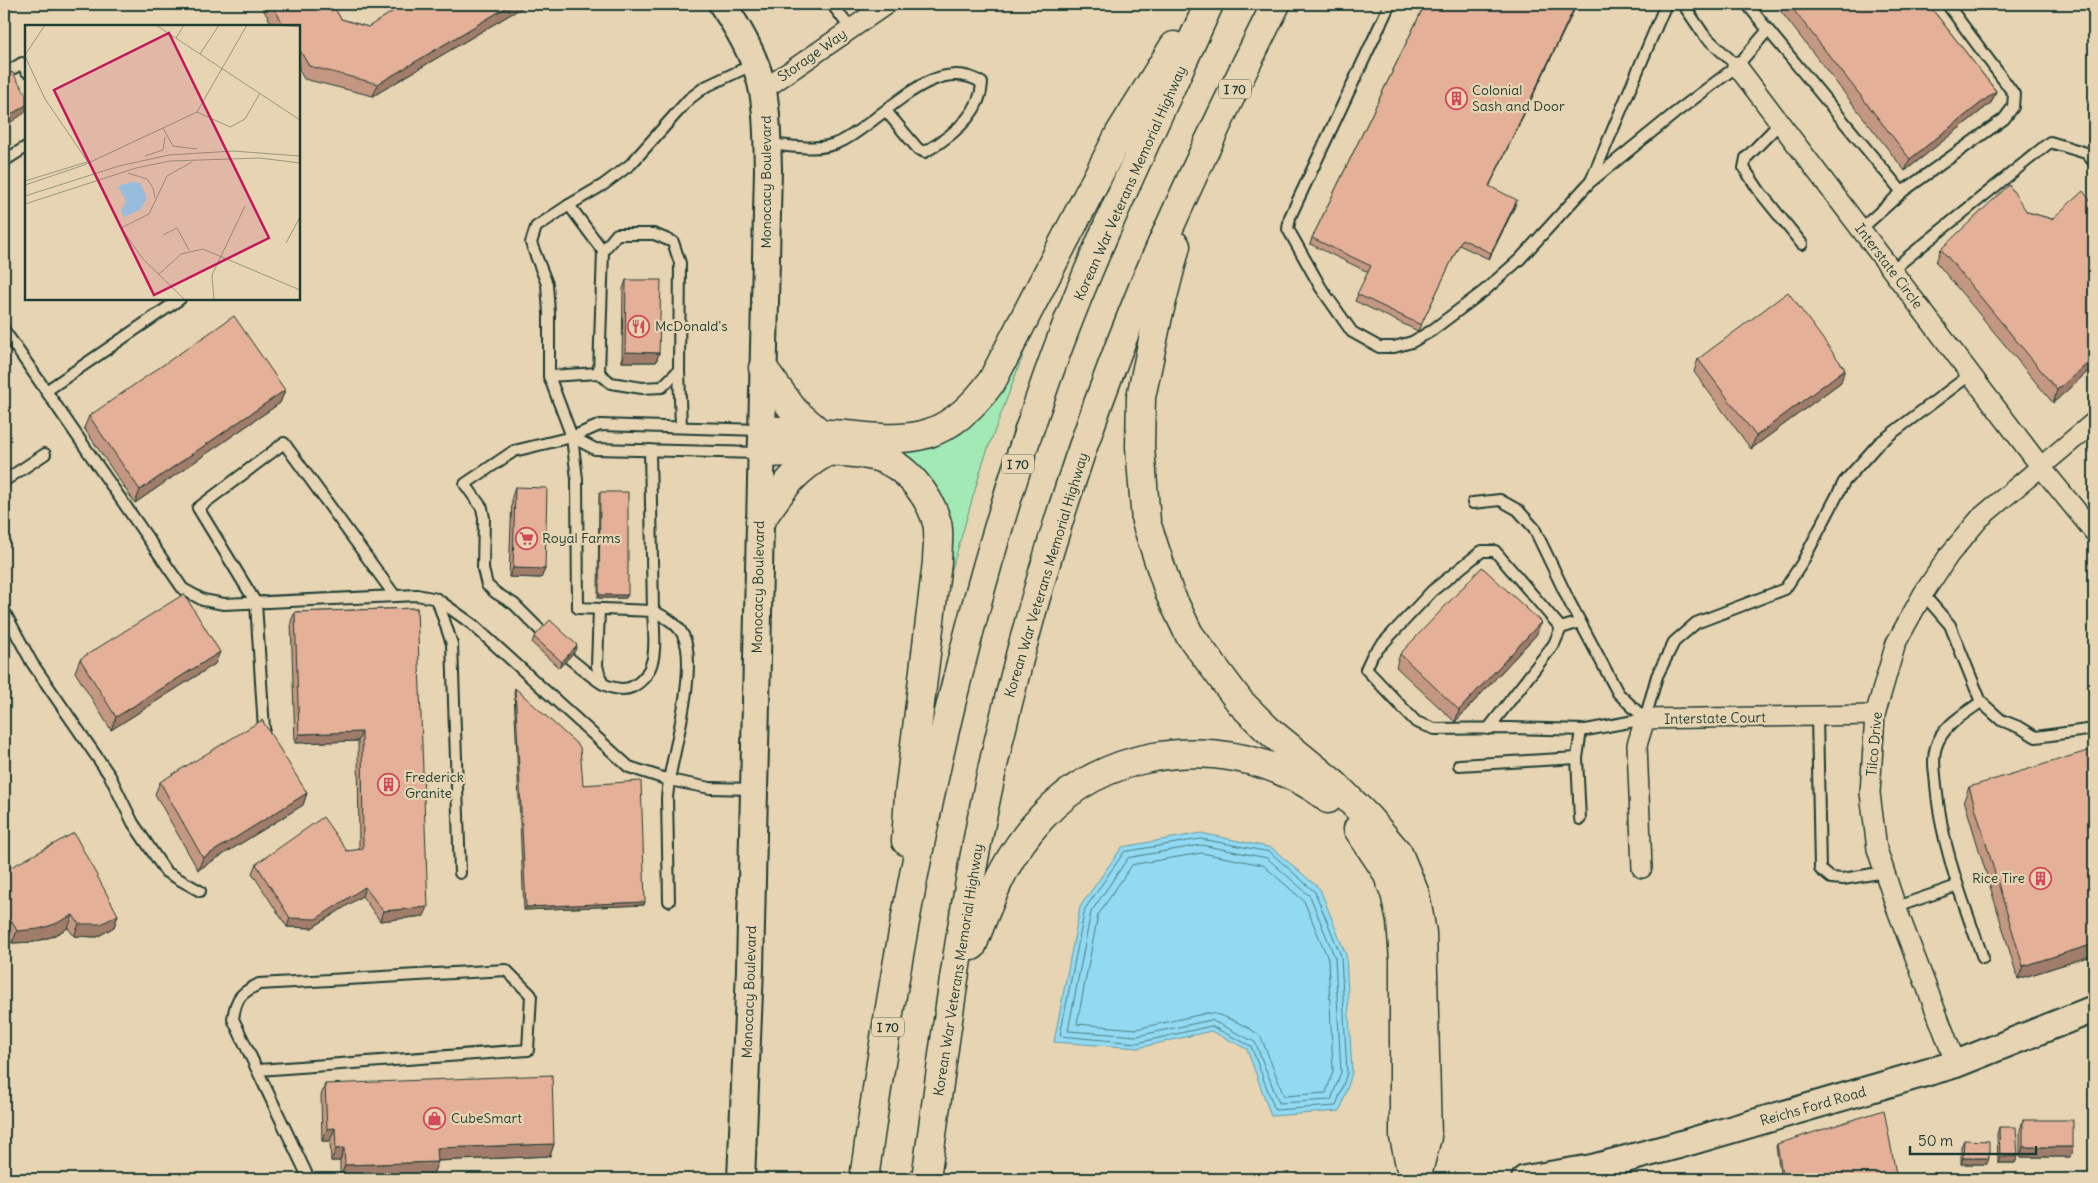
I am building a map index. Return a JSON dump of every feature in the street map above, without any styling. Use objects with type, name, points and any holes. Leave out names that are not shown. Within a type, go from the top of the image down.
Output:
[{"type":"highway","points":[[762,442],[822,443],[909,437],[929,433],[966,412],[980,399],[1013,342],[1120,133],[1200,4]]},
{"type":"highway","name":"Korean War Veterans Memorial Highway","points":[[864,1179],[874,1106],[928,803],[949,708],[1009,490],[1048,376],[1090,267],[1209,4]]},
{"type":"highway","name":"Korean War Veterans Memorial Highway","points":[[926,1179],[952,998],[983,814],[1004,716],[1034,605],[1063,508],[1101,396],[1142,290],[1194,174],[1276,4]]},
{"type":"highway","points":[[1194,174],[1158,316],[1141,397],[1140,447],[1146,522],[1169,592],[1189,634],[1240,702],[1267,729],[1334,784],[1369,819],[1398,853],[1415,894],[1422,933],[1427,1137],[1414,1179]]},
{"type":"highway","points":[[763,368],[794,411],[822,443],[879,457],[901,470],[916,484],[929,502],[938,525],[937,562],[908,796],[901,948]]},
{"type":"highway","points":[[760,521],[795,473],[807,463],[822,443]]},
{"type":"highway","points":[[952,998],[996,885],[1008,860],[1043,816],[1074,790],[1112,769],[1163,755],[1190,752],[1212,753],[1238,757],[1267,766],[1299,779],[1321,793],[1340,810],[1358,828],[1371,847],[1386,871],[1395,893],[1401,921],[1404,961],[1404,1137],[1414,1179]]},
{"type":"main road","name":"Monocacy Boulevard","points":[[722,4],[740,33],[763,90],[767,144],[750,969],[741,1179]]},
{"type":"main road","name":"Reichs Ford Road","points":[[1525,1179],[1592,1168],[1675,1146],[1956,1064],[2094,1009]]},
{"type":"street","name":"Storage Way","points":[[763,90],[887,4]]},
{"type":"street","name":"Interstate Circle","points":[[1737,66],[2041,467]]},
{"type":"street","name":"Tilco Drive","points":[[1956,1064],[1896,907],[1877,849],[1870,793],[1875,715],[1896,643],[1923,594],[1949,555],[1980,518],[2094,422]]},
{"type":"street","points":[[2041,467],[2094,532]]},
{"type":"street","name":"Interstate Court","points":[[1642,868],[1637,745],[1645,719],[1875,715]]},
{"type":"lane","points":[[832,4],[850,28]]},
{"type":"lane","points":[[1390,4],[1290,216],[1288,229],[1321,288],[1352,332],[1379,347],[1394,347],[1412,342],[1431,331],[1484,291],[1520,259],[1590,182],[1737,66],[1768,30]]},
{"type":"lane","points":[[1590,182],[1666,4]]},
{"type":"lane","points":[[1683,4],[1704,35],[1737,66]]},
{"type":"lane","points":[[1747,4],[1902,192]]},
{"type":"lane","points":[[1861,229],[1902,192],[2004,119],[2013,107],[2014,94],[1946,4]]},
{"type":"lane","points":[[4,74],[22,63],[25,68]]},
{"type":"lane","points":[[669,901],[667,798],[686,691],[688,651],[684,636],[678,627],[654,611],[578,608],[577,479],[572,437],[550,376],[547,284],[532,244],[536,227],[603,185],[631,164],[689,99],[705,87],[754,64]]},
{"type":"lane","points":[[767,144],[820,148],[839,142],[858,132],[886,111],[914,90],[941,77],[951,74],[962,75],[974,78],[982,83],[982,94],[972,112],[960,126],[925,152],[918,149],[886,111]]},
{"type":"lane","points":[[1780,123],[1746,158],[1744,168],[1760,192],[1802,244]]},
{"type":"lane","points":[[1892,270],[2050,142],[2086,153],[2094,162]]},
{"type":"lane","points":[[4,161],[25,148]]},
{"type":"lane","points":[[569,205],[603,251]]},
{"type":"lane","points":[[599,373],[603,251],[617,234],[654,234],[673,242],[680,263],[679,370],[681,427]]},
{"type":"lane","points":[[46,391],[179,300]]},
{"type":"lane","points":[[4,330],[183,589],[203,600],[224,604],[416,595],[437,599],[472,624],[629,767],[669,780],[710,788],[754,789]]},
{"type":"lane","points":[[550,376],[599,373],[611,383],[642,388],[662,387],[679,370]]},
{"type":"lane","points":[[1645,719],[1658,676],[1674,642],[1696,623],[1785,589],[1802,563],[1844,482],[1879,443],[1971,374]]},
{"type":"lane","points":[[542,632],[514,604],[496,594],[487,585],[483,569],[484,518],[482,508],[465,484],[514,451],[572,437],[600,425],[681,427],[762,442]]},
{"type":"lane","points":[[572,437],[595,449],[650,450],[762,442]]},
{"type":"lane","points":[[264,729],[256,603],[198,508],[284,443],[395,596]]},
{"type":"lane","points":[[568,658],[602,683],[615,688],[627,689],[640,682],[650,670],[654,654],[654,611],[650,450]]},
{"type":"lane","points":[[4,481],[45,454]]},
{"type":"lane","points":[[1473,503],[1500,500],[1518,510],[1534,528],[1580,622],[1618,693],[1645,719]]},
{"type":"lane","points":[[1561,628],[1495,551],[1482,551],[1432,591],[1373,654],[1366,669],[1416,722],[1435,729],[1582,730],[1645,719]]},
{"type":"lane","points":[[1923,594],[1950,625],[1981,702],[2001,720],[2022,728],[2036,738],[2094,729]]},
{"type":"lane","points":[[437,599],[452,644],[460,873]]},
{"type":"lane","points":[[600,609],[597,666],[602,683]]},
{"type":"lane","points":[[4,612],[32,663],[110,776],[134,823],[166,872],[200,891]]},
{"type":"lane","points":[[1488,728],[1554,644],[1561,628],[1580,622]]},
{"type":"lane","points":[[1981,702],[1950,723],[1936,746],[1934,765],[1939,815],[1957,886],[1983,958]]},
{"type":"lane","points":[[1817,716],[1820,869],[1831,878],[1843,879],[1885,872]]},
{"type":"lane","points":[[1580,819],[1577,758],[1582,730]]},
{"type":"lane","points":[[1459,765],[1577,758]]},
{"type":"lane","points":[[1896,907],[1957,886]]},
{"type":"lane","points":[[259,1070],[528,1050],[531,995],[506,970],[260,984],[243,991],[235,1005],[233,1019],[259,1070],[309,1179]]},
{"type":"green space","points":[[1038,315],[983,462],[939,614],[947,562],[892,450],[922,444]]},
{"type":"water","points":[[1201,833],[1272,848],[1320,889],[1346,955],[1352,1073],[1340,1111],[1271,1116],[1247,1049],[1211,1031],[1138,1048],[1054,1042],[1080,907],[1122,847]]},
{"type":"building","points":[[271,4],[332,4],[341,19],[368,27],[405,4],[512,4],[378,84],[309,66],[300,51],[300,25],[284,25]]},
{"type":"building","name":"Colonial Sash and Door","points":[[1425,4],[1576,4],[1489,186],[1517,200],[1491,253],[1462,239],[1421,325],[1357,294],[1371,266],[1312,238]]},
{"type":"building","points":[[1789,4],[1928,4],[1996,91],[1910,159]]},
{"type":"building","points":[[12,72],[25,92],[25,106],[4,119],[4,77]]},
{"type":"building","points":[[2009,185],[2027,212],[2052,219],[2083,191],[2094,205],[2094,358],[2057,390],[1941,249]]},
{"type":"building","name":"McDonald's","points":[[626,280],[661,280],[659,353],[625,352]]},
{"type":"building","points":[[1788,292],[1845,369],[1756,436],[1698,359]]},
{"type":"building","points":[[234,316],[285,390],[140,490],[89,416]]},
{"type":"building","name":"Royal Farms","points":[[515,487],[547,488],[545,569],[513,568]]},
{"type":"building","name":"Royal Farms","points":[[600,492],[628,492],[628,595],[599,595]]},
{"type":"building","points":[[1482,567],[1541,622],[1459,710],[1400,654]]},
{"type":"building","points":[[184,594],[220,652],[116,717],[80,659]]},
{"type":"building","name":"Frederick Granite","points":[[417,608],[428,907],[383,911],[365,887],[316,919],[290,918],[256,864],[323,817],[347,851],[363,849],[362,732],[299,734],[295,612]]},
{"type":"building","points":[[550,620],[577,645],[562,662],[534,637]]},
{"type":"building","points":[[515,688],[580,747],[583,785],[641,781],[645,902],[526,907]]},
{"type":"building","points":[[262,720],[307,793],[203,858],[160,782]]},
{"type":"building","name":"Rice Tire","points":[[2094,749],[2094,944],[2023,966],[1969,787]]},
{"type":"building","points":[[74,833],[118,915],[101,924],[79,924],[73,915],[39,929],[17,931],[12,921],[4,925],[4,871]]},
{"type":"building","name":"CubeSmart","points":[[552,1075],[554,1144],[437,1148],[438,1162],[345,1165],[344,1148],[336,1149],[335,1128],[327,1129],[325,1084]]},
{"type":"building","points":[[1884,1110],[1897,1179],[1783,1179],[1777,1144]]},
{"type":"building","points":[[2023,1120],[2073,1120],[2073,1147],[2023,1147]]},
{"type":"building","points":[[1999,1127],[2016,1127],[2018,1156],[2000,1157]]},
{"type":"building","points":[[1964,1140],[1989,1141],[1989,1158],[1963,1158]]},
{"type":"place","name":"Colonial Sash and Door","points":[[1456,98]]},
{"type":"place","name":"McDonald's","points":[[639,326]]},
{"type":"place","name":"Royal Farms","points":[[526,538]]},
{"type":"place","name":"Frederick Granite","points":[[389,785]]},
{"type":"place","name":"Rice Tire","points":[[2041,878]]},
{"type":"place","name":"CubeSmart","points":[[435,1118]]}]
